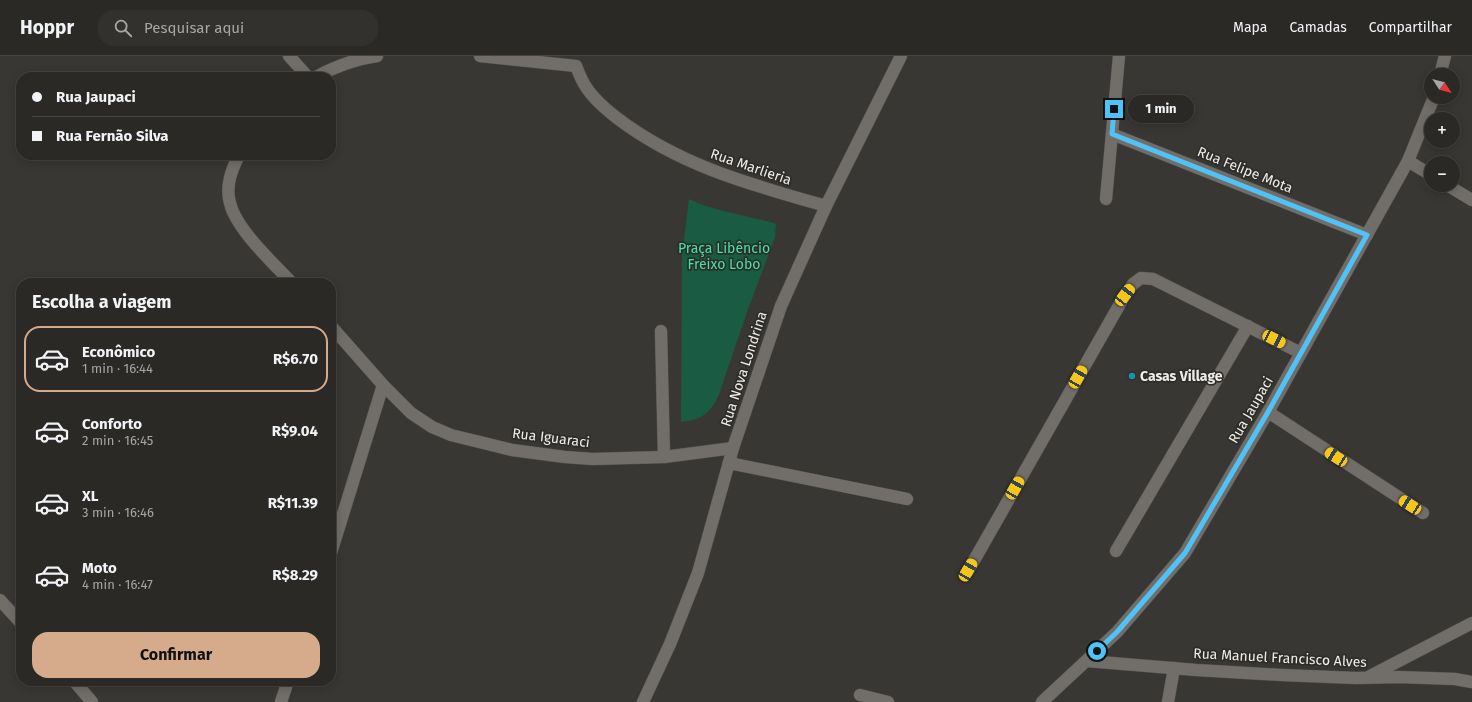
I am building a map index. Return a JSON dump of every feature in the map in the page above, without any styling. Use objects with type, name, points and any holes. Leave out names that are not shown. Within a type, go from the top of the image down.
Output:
[{"type":"street","points":[[289,56],[303,72]]},
{"type":"street","points":[[324,72],[331,68],[359,59],[377,56]]},
{"type":"street","points":[[480,56],[576,61]]},
{"type":"street","name":"Rua Nova Londrina","points":[[643,702],[670,644],[695,581],[733,448],[781,306],[826,206],[901,56]]},
{"type":"street","points":[[1106,199],[1120,56]]},
{"type":"street","points":[[1442,68],[1445,56]]},
{"type":"street","name":"Rua Marlieria","points":[[576,61],[582,81],[593,96],[635,132],[668,151],[754,186],[826,206]]},
{"type":"street","name":"Rua Jaupaci","points":[[1042,702],[1117,632],[1185,553],[1220,504],[1268,412],[1408,161],[1431,104]]},
{"type":"street","name":"Rua Felipe Mota","points":[[1112,134],[1367,235]]},
{"type":"street","points":[[236,160],[233,167],[229,184],[229,202],[238,222],[288,278]]},
{"type":"street","points":[[1408,161],[1424,171]]},
{"type":"street","points":[[1459,192],[1472,200]]},
{"type":"street","points":[[968,570],[1125,295],[1133,284],[1142,278],[1153,279],[1301,352]]},
{"type":"street","points":[[1116,551],[1248,326]]},
{"type":"street","points":[[661,331],[664,457]]},
{"type":"street","name":"Rua Iguaraci","points":[[336,332],[383,386],[411,413],[432,427],[451,435],[512,450],[593,459],[664,457],[733,448]]},
{"type":"street","points":[[336,537],[383,386]]},
{"type":"street","points":[[1268,412],[1423,514]]},
{"type":"street","points":[[729,463],[906,499]]},
{"type":"street","points":[[0,600],[16,618]]},
{"type":"street","points":[[1367,677],[1472,623]]},
{"type":"street","name":"Rua Manuel Francisco Alves","points":[[1087,661],[1282,675],[1455,679],[1472,682]]},
{"type":"street","points":[[1168,702],[1174,668]]},
{"type":"street","points":[[78,686],[92,702]]},
{"type":"street","points":[[281,702],[286,686]]},
{"type":"street","points":[[860,695],[888,702]]},
{"type":"green space","name":"Praça Libêncio Freixo Lobo","points":[[689,199],[710,207],[776,224],[775,237],[718,397],[715,403],[703,416],[694,420],[681,422],[682,256]]},
{"type":"place","name":"Casas Village","points":[[1132,376]]},
{"type":"route","points":[[1097,651],[1117,632],[1185,553],[1268,412],[1367,235],[1112,134],[1114,109]]}]
